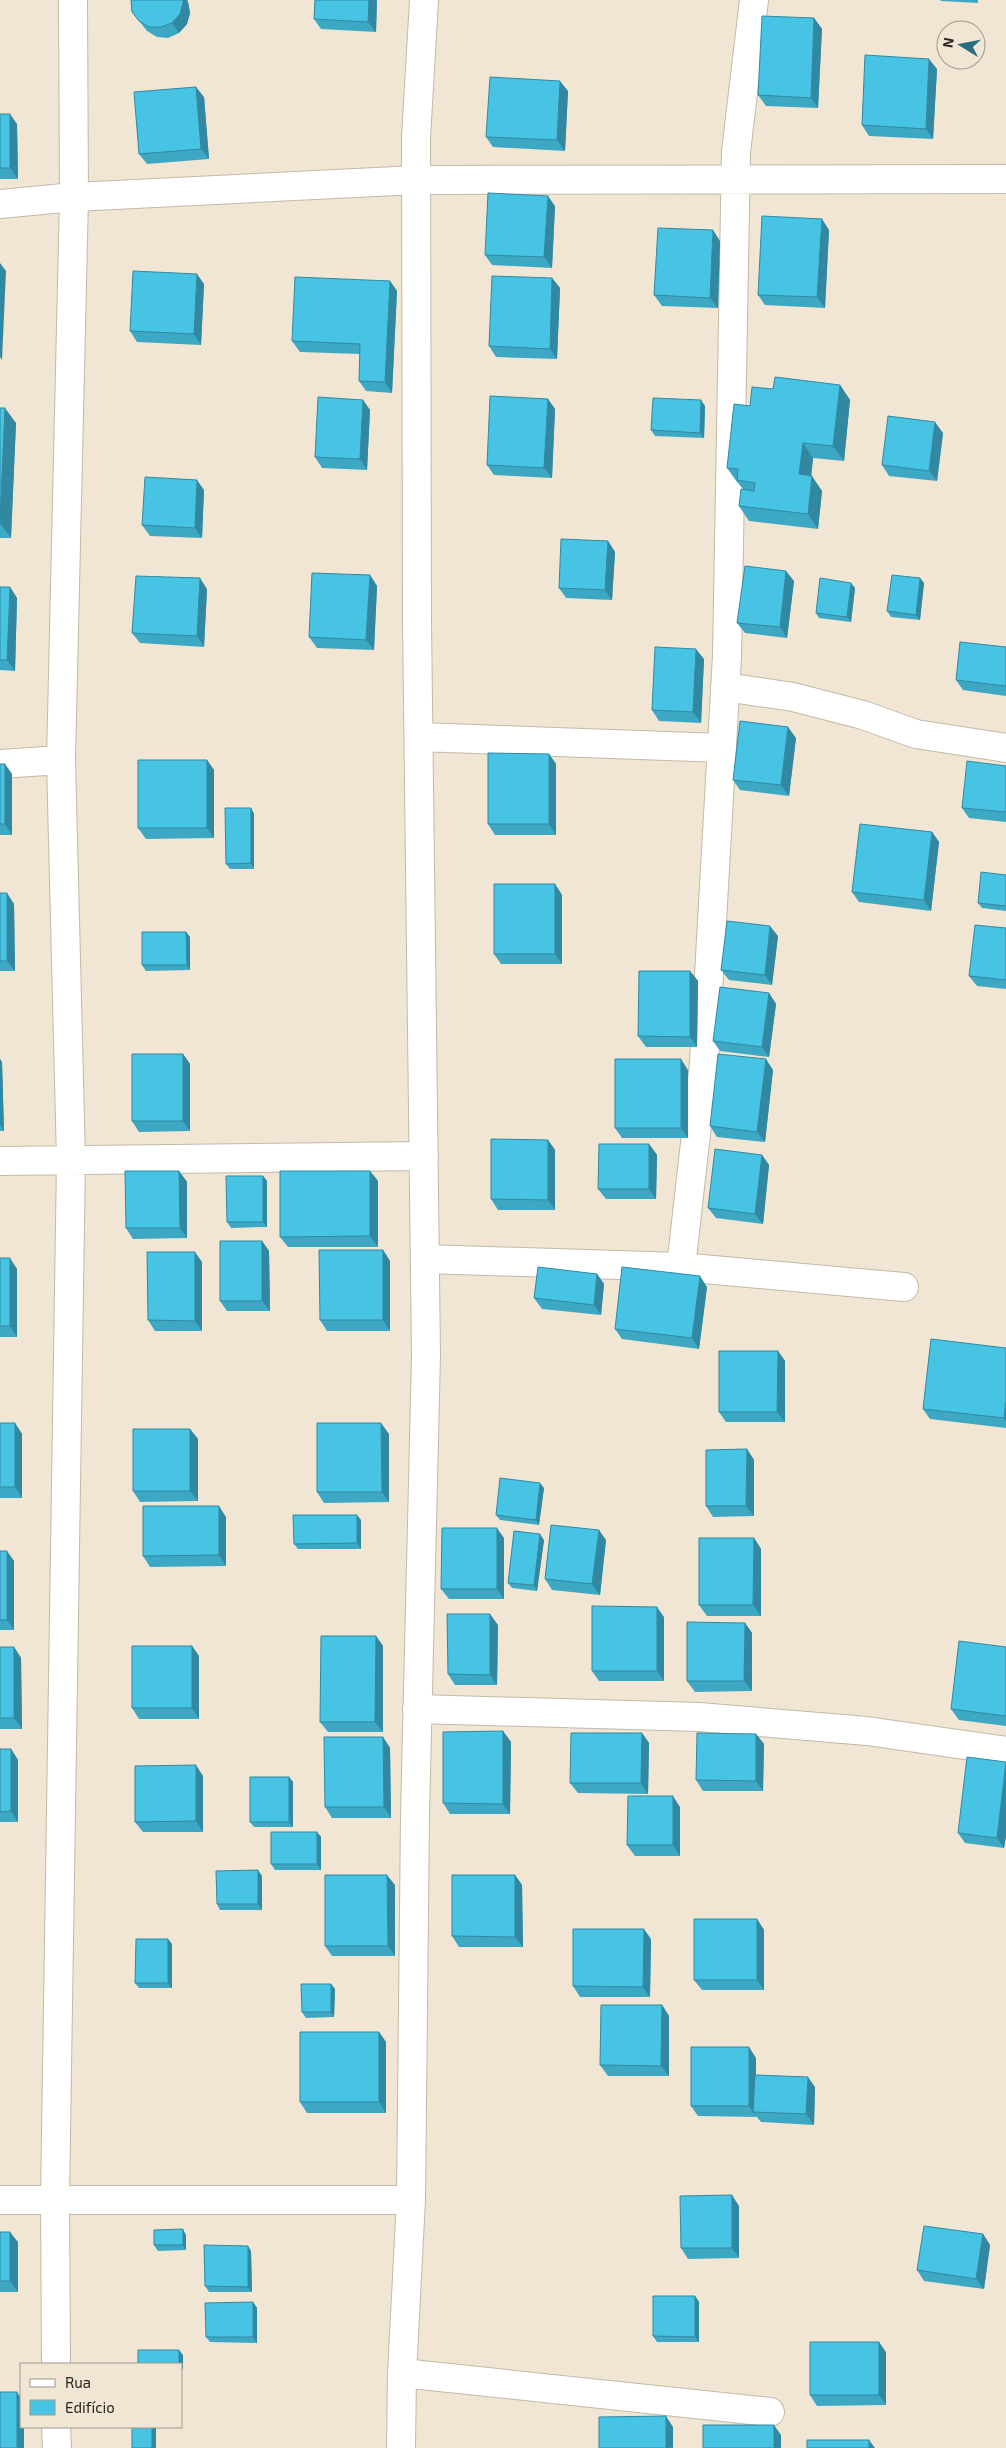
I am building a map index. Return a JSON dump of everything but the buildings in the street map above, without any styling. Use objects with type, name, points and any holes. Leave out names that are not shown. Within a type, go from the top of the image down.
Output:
[{"type":"street","points":[[56,2363],[54,2200],[71,1160],[61,760],[74,198],[73,0]]},
{"type":"street","points":[[401,2448],[402,2373],[411,2200],[417,1708],[426,1356],[419,737],[416,180],[416,138],[424,0]]},
{"type":"street","points":[[681,1267],[704,1063],[725,687],[736,152],[754,0]]},
{"type":"street","points":[[0,204],[74,198],[416,180],[736,181],[1006,179]]},
{"type":"street","points":[[725,687],[802,700],[863,715],[916,734],[1006,748]]},
{"type":"street","points":[[419,737],[722,748]]},
{"type":"street","points":[[0,764],[61,760]]},
{"type":"street","points":[[0,1161],[424,1156]]},
{"type":"street","points":[[425,1259],[681,1267],[904,1287]]},
{"type":"street","points":[[417,1708],[699,1717],[867,1731],[1006,1751]]},
{"type":"street","points":[[0,2200],[411,2200]]},
{"type":"street","points":[[402,2373],[770,2412]]},
{"type":"street","points":[[56,2428],[56,2448]]}]
